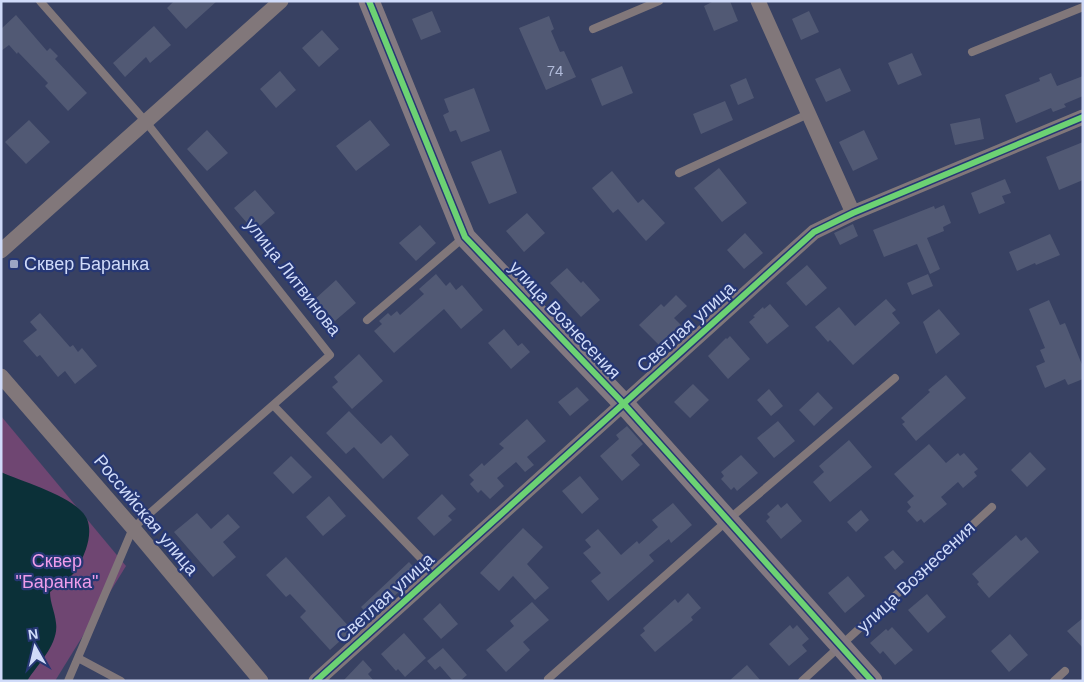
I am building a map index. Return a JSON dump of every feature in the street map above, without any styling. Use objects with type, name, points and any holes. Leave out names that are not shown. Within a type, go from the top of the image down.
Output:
[{"type":"street","points":[[1,251],[280,1]]},
{"type":"street","name":"улица Вознесения","points":[[369,1],[464,236],[623,404],[872,681]]},
{"type":"street","points":[[758,1],[853,213]]},
{"type":"street","name":"Светлая улица","points":[[316,681],[814,232],[853,213],[1083,117]]},
{"type":"street","name":"Российская улица","points":[[1,376],[133,528],[261,681]]},
{"type":"lane","points":[[40,1],[146,122]]},
{"type":"lane","points":[[594,29],[659,1]]},
{"type":"lane","points":[[972,52],[1083,7]]},
{"type":"lane","points":[[679,174],[808,114]]},
{"type":"lane","name":"улица Литвинова","points":[[146,122],[330,355],[273,405]]},
{"type":"lane","points":[[367,320],[464,236]]},
{"type":"lane","points":[[548,679],[728,520],[895,378]]},
{"type":"lane","points":[[68,681],[133,528],[273,405],[435,573]]},
{"type":"lane","name":"улица Вознесения","points":[[802,681],[992,507]]},
{"type":"lane","points":[[78,658],[121,681]]},
{"type":"lane","points":[[1054,681],[1065,671]]},
{"type":"green space","name":"Сквер \"Баранка\"","points":[[1,416],[126,566],[55,681],[1,681]]},
{"type":"shaded area","name":"Сквер \"Баранка\"","points":[[1,472],[61,497],[81,511],[87,519],[89,527],[87,546],[78,568],[50,592],[56,623],[54,639],[47,654],[27,681],[1,681]]},
{"type":"building","points":[[174,1],[217,1],[186,29],[167,8]]},
{"type":"building","points":[[714,1],[730,1],[738,21],[714,31],[704,6]]},
{"type":"building","points":[[432,11],[441,32],[421,40],[412,19]]},
{"type":"building","points":[[809,11],[819,32],[801,40],[792,19]]},
{"type":"building","points":[[16,15],[47,51],[50,48],[58,56],[55,59],[87,93],[68,111],[45,86],[48,83],[18,52],[17,54],[9,45],[1,51],[1,29]]},
{"type":"building","points":[[549,16],[554,29],[551,31],[560,52],[564,51],[576,77],[546,90],[519,28]]},
{"type":"building","points":[[154,26],[171,45],[150,63],[146,57],[125,77],[113,63]]},
{"type":"building","points":[[322,30],[339,49],[319,67],[302,48]]},
{"type":"building","points":[[912,53],[922,75],[898,85],[888,63]]},
{"type":"building","points":[[622,66],[633,93],[602,106],[591,79]]},
{"type":"building","points":[[840,68],[851,91],[826,102],[815,79]]},
{"type":"building","points":[[280,71],[296,90],[276,108],[260,89]]},
{"type":"building","points":[[1051,73],[1057,86],[1083,76],[1083,96],[1064,104],[1066,107],[1053,112],[1051,108],[1016,123],[1005,95],[1040,81],[1039,78]]},
{"type":"building","points":[[746,78],[754,98],[738,105],[730,85]]},
{"type":"building","points":[[474,88],[490,131],[461,142],[456,130],[450,132],[443,115],[449,112],[444,99]]},
{"type":"building","points":[[725,101],[733,120],[701,134],[693,114]]},
{"type":"building","points":[[980,118],[984,139],[955,145],[950,124]]},
{"type":"building","points":[[29,120],[50,142],[26,164],[5,142]]},
{"type":"building","points":[[370,120],[390,145],[356,171],[336,146]]},
{"type":"building","points":[[207,130],[228,153],[207,171],[187,149]]},
{"type":"building","points":[[864,130],[878,159],[853,171],[839,142]]},
{"type":"building","points":[[1083,142],[1083,180],[1059,190],[1046,157]]},
{"type":"building","points":[[501,150],[517,193],[489,204],[471,162]]},
{"type":"building","points":[[719,168],[747,203],[722,222],[694,188]]},
{"type":"building","points":[[612,171],[638,203],[643,199],[665,223],[646,241],[618,209],[613,213],[592,188]]},
{"type":"building","points":[[1005,179],[1011,193],[1002,196],[1005,203],[979,214],[971,193]]},
{"type":"building","points":[[255,190],[275,213],[254,231],[234,208]]},
{"type":"building","points":[[944,205],[951,223],[943,227],[944,231],[927,238],[940,269],[930,274],[917,244],[884,257],[873,230],[934,206],[935,209]]},
{"type":"building","points":[[527,213],[545,233],[524,252],[506,231]]},
{"type":"building","points":[[853,224],[858,236],[840,245],[834,233]]},
{"type":"building","points":[[420,225],[436,243],[416,261],[399,243]]},
{"type":"building","points":[[745,233],[763,253],[744,269],[727,250]]},
{"type":"building","points":[[1050,234],[1060,255],[1017,271],[1009,252]]},
{"type":"building","points":[[807,265],[827,288],[806,306],[786,283]]},
{"type":"building","points":[[567,268],[581,283],[583,281],[600,300],[581,317],[550,283]]},
{"type":"building","points":[[436,274],[446,286],[450,282],[456,290],[462,285],[483,310],[461,329],[444,309],[394,353],[374,331],[382,324],[379,321],[388,313],[391,316],[397,311],[400,315],[424,294],[419,289]]},
{"type":"building","points":[[928,274],[933,286],[912,295],[907,283]]},
{"type":"building","points":[[336,280],[356,303],[335,321],[315,299]]},
{"type":"building","points":[[676,295],[687,306],[674,318],[682,326],[660,346],[639,325],[661,304],[664,307]]},
{"type":"building","points":[[886,299],[896,310],[892,313],[900,323],[853,365],[815,327],[839,307],[855,326]]},
{"type":"building","points":[[1049,300],[1060,325],[1065,323],[1083,367],[1083,379],[1068,385],[1065,379],[1045,388],[1036,366],[1045,362],[1040,350],[1045,348],[1029,309]]},
{"type":"building","points":[[770,304],[789,326],[767,344],[749,322],[763,307],[764,309]]},
{"type":"building","points":[[939,309],[960,334],[936,354],[923,322]]},
{"type":"building","points":[[40,313],[70,347],[73,345],[78,352],[82,348],[97,366],[75,384],[65,371],[58,377],[40,355],[37,357],[23,341],[37,330],[30,322]]},
{"type":"building","points":[[504,329],[518,346],[522,343],[530,352],[511,369],[488,343]]},
{"type":"building","points":[[730,336],[750,359],[728,379],[708,356]]},
{"type":"building","points":[[359,354],[383,381],[352,409],[332,387],[338,382],[334,377]]},
{"type":"building","points":[[946,375],[966,398],[916,441],[902,424],[905,422],[901,418],[930,392],[928,390]]},
{"type":"building","points":[[693,384],[709,400],[690,418],[674,402]]},
{"type":"building","points":[[577,387],[589,400],[570,416],[558,402]]},
{"type":"building","points":[[769,389],[783,406],[771,416],[757,400]]},
{"type":"building","points":[[818,392],[833,408],[814,426],[799,410]]},
{"type":"building","points":[[349,411],[381,444],[391,435],[409,455],[383,479],[354,447],[346,454],[326,433]]},
{"type":"building","points":[[527,419],[546,441],[527,457],[534,465],[525,472],[516,462],[497,478],[504,486],[490,499],[481,490],[478,493],[470,484],[474,480],[469,475],[482,463],[484,466],[504,448],[499,444]]},
{"type":"building","points":[[778,421],[795,441],[774,458],[757,438]]},
{"type":"building","points":[[627,426],[643,444],[631,455],[640,465],[622,481],[600,456],[619,439],[616,435]]},
{"type":"building","points":[[849,440],[872,467],[830,502],[813,482],[824,472],[819,466]]},
{"type":"building","points":[[929,444],[946,463],[958,453],[960,456],[964,453],[978,469],[974,472],[977,476],[963,488],[958,482],[941,497],[947,504],[924,523],[921,519],[917,522],[907,511],[911,507],[907,502],[914,496],[894,474]]},
{"type":"building","points":[[1030,452],[1046,469],[1027,487],[1011,470]]},
{"type":"building","points":[[741,455],[758,473],[737,491],[734,487],[731,490],[721,479],[724,476],[721,472]]},
{"type":"building","points":[[291,456],[312,477],[293,494],[273,473]]},
{"type":"building","points":[[580,476],[599,499],[582,514],[562,491]]},
{"type":"building","points":[[442,494],[456,509],[448,516],[452,520],[434,536],[417,518]]},
{"type":"building","points":[[329,496],[346,516],[323,536],[306,517]]},
{"type":"building","points":[[673,503],[692,525],[671,543],[669,539],[649,555],[654,561],[608,601],[591,581],[601,573],[583,553],[591,547],[585,540],[598,529],[621,555],[637,541],[639,544],[658,527],[652,520]]},
{"type":"building","points":[[787,503],[802,521],[781,539],[766,521],[770,517],[767,514],[778,504],[781,508]]},
{"type":"building","points":[[861,510],[869,520],[856,532],[847,522]]},
{"type":"building","points":[[197,513],[211,529],[228,514],[240,527],[223,542],[236,557],[213,577],[174,532]]},
{"type":"building","points":[[523,528],[543,547],[527,564],[549,588],[535,600],[513,576],[499,591],[480,573]]},
{"type":"building","points":[[1016,535],[1021,541],[1026,537],[1039,552],[989,598],[977,584],[979,582],[972,574]]},
{"type":"building","points":[[893,550],[904,562],[895,570],[884,557]]},
{"type":"building","points":[[286,557],[352,630],[330,650],[300,617],[306,611],[290,594],[286,597],[266,575]]},
{"type":"building","points":[[409,562],[419,573],[371,618],[361,607]]},
{"type":"building","points":[[848,576],[865,596],[845,613],[828,593]]},
{"type":"building","points":[[688,593],[701,608],[691,617],[693,620],[655,652],[640,635],[645,631],[643,628],[675,599],[678,603]]},
{"type":"building","points":[[927,594],[946,617],[928,633],[908,610]]},
{"type":"building","points":[[532,602],[549,620],[523,642],[530,650],[506,672],[486,650],[514,626],[510,621]]},
{"type":"building","points":[[440,603],[458,624],[441,639],[423,619]]},
{"type":"building","points":[[1083,618],[1083,648],[1067,631]]},
{"type":"building","points":[[790,625],[793,629],[797,625],[809,639],[802,645],[807,651],[789,666],[769,644]]},
{"type":"building","points":[[892,627],[913,650],[895,665],[883,651],[880,654],[870,643],[886,629],[888,631]]},
{"type":"building","points":[[404,633],[426,658],[405,677],[398,669],[396,671],[381,654]]},
{"type":"building","points":[[1010,634],[1028,655],[1009,672],[991,651]]},
{"type":"building","points":[[443,648],[467,675],[460,681],[453,681],[440,666],[435,670],[427,661]]},
{"type":"building","points":[[363,660],[372,670],[368,674],[374,681],[343,681]]},
{"type":"building","points":[[747,665],[761,681],[729,681]]},
{"type":"cycle path","points":[[369,1],[465,237],[623,403],[872,681]]},
{"type":"cycle path","points":[[316,681],[814,232],[853,213],[1083,117]]},
{"type":"place","name":"Сквер Баранка","points":[[14,264]]}]
